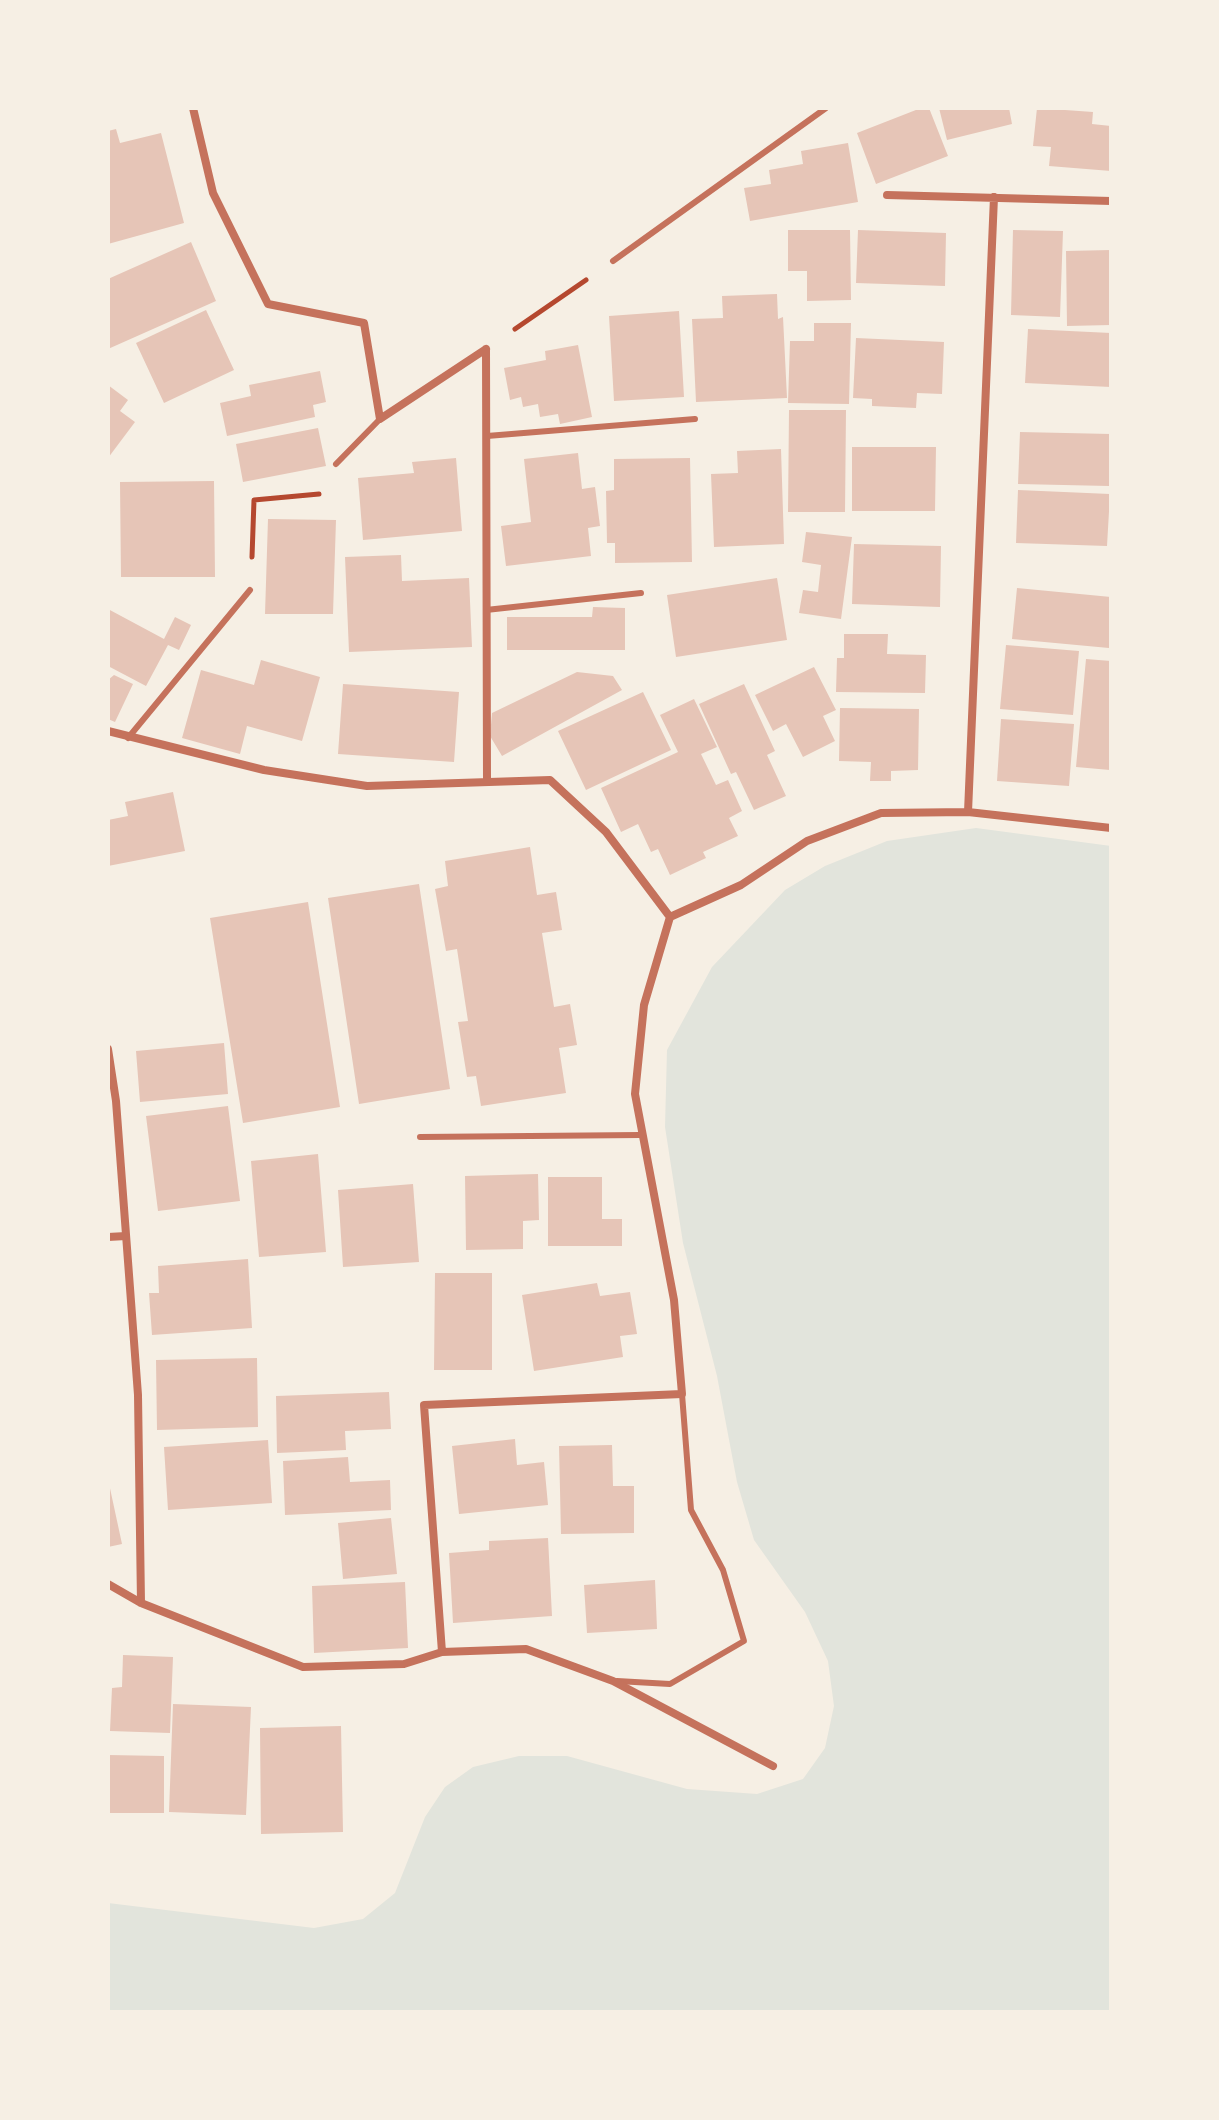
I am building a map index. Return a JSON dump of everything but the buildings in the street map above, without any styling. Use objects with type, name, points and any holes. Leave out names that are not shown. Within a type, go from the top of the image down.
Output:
[{"type":"street","points":[[193,108],[213,193],[268,304],[364,323],[380,419],[486,349]]},
{"type":"street","points":[[887,195],[1111,201]]},
{"type":"street","points":[[968,812],[994,197]]},
{"type":"street","points":[[486,349],[487,782]]},
{"type":"street","points":[[108,731],[264,770],[367,786],[550,780],[606,832],[670,917]]},
{"type":"street","points":[[442,1652],[424,1405],[682,1394],[674,1300],[640,1135],[635,1094],[644,1005],[670,917],[741,885],[807,841],[881,813],[968,812],[1111,828]]},
{"type":"street","points":[[108,1049],[116,1101],[138,1395],[141,1603]]},
{"type":"street","points":[[108,1237],[126,1236]]},
{"type":"street","points":[[108,1584],[141,1603],[303,1667],[404,1664],[442,1652],[526,1649],[613,1681],[773,1766]]},
{"type":"lane","points":[[613,261],[826,108]]},
{"type":"lane","points":[[336,464],[380,419]]},
{"type":"lane","points":[[487,436],[695,419]]},
{"type":"lane","points":[[128,738],[250,590]]},
{"type":"lane","points":[[486,610],[641,593]]},
{"type":"lane","points":[[420,1137],[640,1135]]},
{"type":"lane","points":[[613,1681],[670,1684],[744,1641],[723,1570],[691,1510],[682,1394]]},
{"type":"path","points":[[486,349],[613,261]]},
{"type":"path","points":[[250,590],[254,500],[321,493],[336,464]]},
{"type":"shaded area","points":[[976,828],[1111,846],[1111,2012],[108,2012],[108,1903],[314,1928],[363,1919],[395,1893],[425,1817],[445,1787],[473,1767],[519,1756],[567,1756],[687,1789],[757,1794],[803,1779],[825,1748],[834,1706],[828,1661],[805,1612],[754,1540],[737,1482],[717,1376],[683,1243],[665,1127],[667,1050],[712,967],[785,890],[825,866],[887,841]]}]
